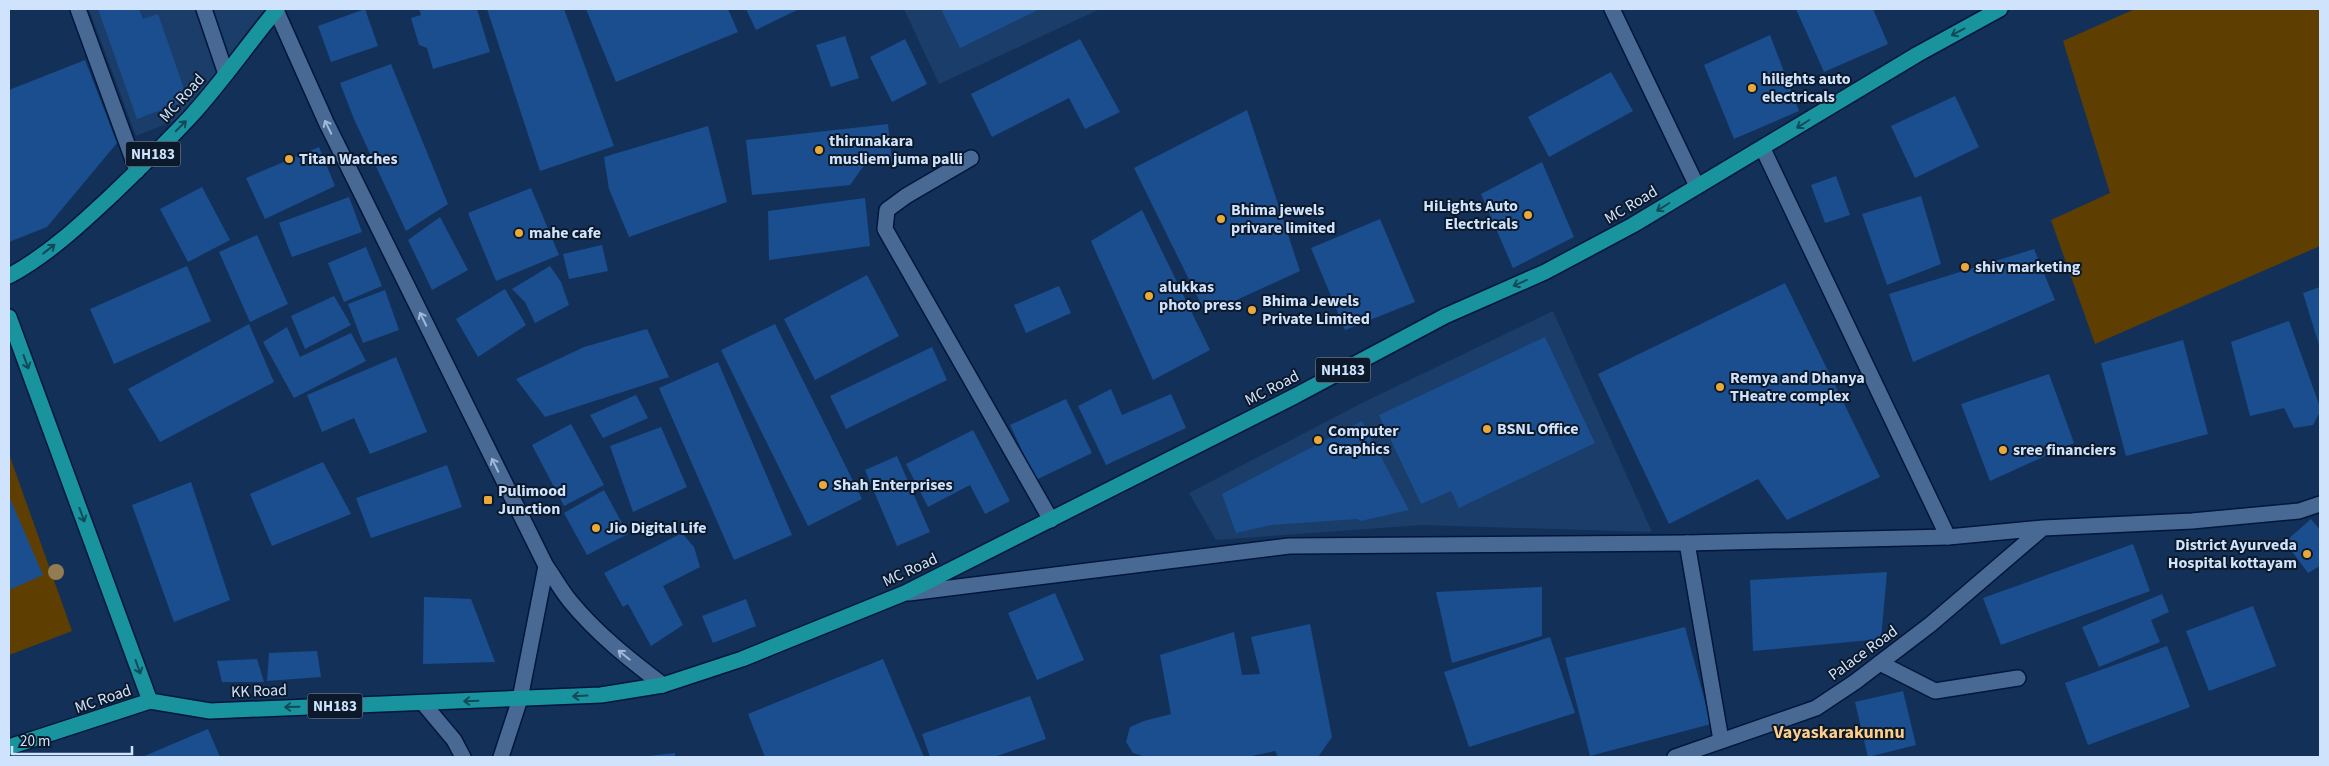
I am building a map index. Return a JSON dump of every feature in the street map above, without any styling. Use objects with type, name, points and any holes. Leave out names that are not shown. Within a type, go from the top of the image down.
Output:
[{"type":"highway","name":"MC Road","points":[[9,276],[27,266],[82,224],[137,171],[192,115],[277,9]]},
{"type":"highway","name":"MC Road","points":[[520,700],[601,695],[663,685],[742,660],[905,593],[1296,396],[1446,316],[1545,272],[1633,225],[1696,186],[1763,149],[1918,54],[2000,9]]},
{"type":"highway","points":[[9,317],[150,701]]},
{"type":"highway","name":"KK Road","points":[[150,701],[210,711],[520,700]]},
{"type":"highway","name":"MC Road","points":[[9,748],[150,701]]},
{"type":"main road","points":[[78,9],[137,171]]},
{"type":"main road","points":[[204,9],[226,74]]},
{"type":"main road","points":[[277,9],[326,122],[546,566],[570,601],[598,631],[621,653],[663,685]]},
{"type":"main road","points":[[1612,9],[1696,186]]},
{"type":"main road","points":[[1763,149],[1948,537]]},
{"type":"main road","points":[[971,158],[906,196],[888,210],[885,229],[1051,520]]},
{"type":"main road","points":[[905,593],[1289,546],[1687,543],[1948,537],[2043,528],[2192,521],[2299,511],[2320,504]]},
{"type":"main road","name":"Palace Road","points":[[1674,757],[1816,708],[1880,663],[1930,624],[2043,528]]},
{"type":"main road","points":[[1687,543],[1721,740]]},
{"type":"main road","points":[[502,757],[520,700],[546,566]]},
{"type":"main road","points":[[1880,663],[1936,691],[2018,678]]},
{"type":"main road","points":[[423,703],[454,740],[463,757]]},
{"type":"shaded area","points":[[89,9],[265,9],[181,118],[136,136]]},
{"type":"shaded area","points":[[904,9],[1100,9],[939,84]]},
{"type":"shaded area","points":[[2135,9],[2320,9],[2320,246],[2095,344],[2051,220],[2110,193],[2063,41]]},
{"type":"shaded area","name":"BSNL Office","points":[[1553,311],[1652,532],[1422,525],[1216,540],[1189,493],[1364,402]]},
{"type":"shaded area","points":[[9,454],[72,631],[9,655]]},
{"type":"building","points":[[98,9],[139,9],[143,19],[158,14],[188,100],[137,119]]},
{"type":"building","points":[[365,9],[378,46],[331,62],[318,26]]},
{"type":"building","points":[[419,9],[477,9],[490,52],[433,69],[427,48],[419,45],[411,18],[421,15]]},
{"type":"building","points":[[487,9],[564,9],[614,146],[540,171]]},
{"type":"building","points":[[586,9],[728,9],[738,32],[616,82]]},
{"type":"building","points":[[746,9],[799,9],[756,30]]},
{"type":"building","points":[[941,9],[1040,9],[960,48]]},
{"type":"building","points":[[1796,9],[1873,9],[1888,44],[1824,72]]},
{"type":"building","name":"hilights auto electricals","points":[[1770,35],[1799,111],[1734,139],[1704,65]]},
{"type":"building","points":[[845,36],[859,78],[831,87],[816,45]]},
{"type":"building","points":[[905,39],[927,84],[892,102],[870,57]]},
{"type":"building","points":[[1080,39],[1120,112],[1085,129],[1069,98],[992,137],[971,94]]},
{"type":"building","points":[[85,60],[117,143],[47,227],[9,242],[9,90]]},
{"type":"building","points":[[391,64],[448,204],[406,231],[354,119],[340,83]]},
{"type":"building","points":[[1611,72],[1633,111],[1549,157],[1528,117]]},
{"type":"building","points":[[1955,96],[1979,147],[1915,178],[1891,126]]},
{"type":"building","name":"Bhima jewels privare limited","points":[[1247,110],[1300,271],[1206,314],[1134,168]]},
{"type":"building","name":"thirunakara musliem juma palli","points":[[888,124],[892,161],[865,164],[850,185],[752,195],[746,140]]},
{"type":"building","points":[[708,126],[727,202],[629,237],[609,189],[604,157]]},
{"type":"building","points":[[319,147],[335,186],[265,219],[246,178]]},
{"type":"building","name":"HiLights Auto Electricals","points":[[1542,162],[1574,237],[1513,268],[1481,194]]},
{"type":"building","points":[[1836,176],[1850,215],[1825,223],[1811,185]]},
{"type":"building","points":[[202,187],[230,240],[188,262],[160,209]]},
{"type":"building","points":[[531,188],[559,255],[496,281],[468,213]]},
{"type":"building","points":[[1921,196],[1941,264],[1887,285],[1862,214]]},
{"type":"building","points":[[349,197],[362,232],[292,257],[279,223]]},
{"type":"building","points":[[865,198],[870,246],[769,260],[768,211]]},
{"type":"building","name":"alukkas photo press","points":[[1142,210],[1210,350],[1153,380],[1091,241]]},
{"type":"building","points":[[440,217],[468,270],[432,290],[408,240]]},
{"type":"building","points":[[1380,219],[1415,302],[1345,330],[1311,248]]},
{"type":"building","points":[[257,235],[288,304],[250,322],[219,252]]},
{"type":"building","points":[[602,245],[608,271],[569,279],[563,254]]},
{"type":"building","points":[[366,247],[382,286],[344,302],[328,263]]},
{"type":"building","points":[[2034,249],[2055,300],[1913,362],[1889,294]]},
{"type":"building","points":[[187,266],[211,321],[114,364],[90,309]]},
{"type":"building","points":[[550,266],[561,282],[569,305],[535,323],[525,302],[512,289]]},
{"type":"building","points":[[867,275],[899,336],[815,380],[784,319]]},
{"type":"building","points":[[1785,283],[1880,477],[1787,520],[1758,479],[1669,524],[1598,374]]},
{"type":"building","points":[[1059,286],[1071,313],[1026,333],[1014,305]]},
{"type":"building","points":[[2320,287],[2320,348],[2303,293]]},
{"type":"building","points":[[505,289],[526,325],[478,357],[456,319]]},
{"type":"building","points":[[385,290],[399,330],[363,343],[348,304]]},
{"type":"building","points":[[334,296],[351,325],[305,349],[291,316]]},
{"type":"building","points":[[2289,321],[2320,407],[2320,412],[2313,425],[2294,428],[2284,408],[2250,416],[2231,342]]},
{"type":"building","points":[[249,324],[274,382],[160,442],[128,389]]},
{"type":"building","points":[[775,324],[862,499],[808,526],[721,350]]},
{"type":"building","points":[[287,327],[300,357],[351,333],[366,361],[294,398],[263,342]]},
{"type":"building","points":[[647,329],[669,377],[545,417],[516,379],[584,347]]},
{"type":"building","name":"BSNL Office","points":[[1545,337],[1595,443],[1459,508],[1451,491],[1421,504],[1379,415]]},
{"type":"building","points":[[2183,340],[2208,434],[2126,456],[2101,363]]},
{"type":"building","points":[[932,347],[947,380],[846,429],[830,396]]},
{"type":"building","points":[[396,357],[427,432],[370,454],[354,418],[322,432],[307,395]]},
{"type":"building","points":[[718,362],[792,535],[734,560],[659,388]]},
{"type":"building","points":[[2049,374],[2074,443],[1990,481],[1961,404]]},
{"type":"building","points":[[1111,389],[1122,415],[1171,394],[1186,428],[1106,465],[1078,406]]},
{"type":"building","points":[[636,395],[648,418],[603,438],[590,415]]},
{"type":"building","points":[[1066,399],[1092,453],[1036,480],[1010,425]]},
{"type":"building","points":[[1362,421],[1409,510],[1361,521],[1357,519],[1271,525],[1236,533],[1222,494]]},
{"type":"building","points":[[571,424],[604,485],[564,506],[532,445]]},
{"type":"building","points":[[661,427],[687,487],[633,512],[610,446]]},
{"type":"building","points":[[973,430],[1010,501],[985,514],[970,485],[928,507],[906,464]]},
{"type":"building","points":[[897,456],[930,532],[897,546],[865,470]]},
{"type":"building","points":[[323,462],[351,514],[272,546],[250,494]]},
{"type":"building","points":[[447,465],[462,507],[371,538],[356,498]]},
{"type":"building","points":[[191,482],[230,600],[174,622],[132,505]]},
{"type":"building","points":[[604,490],[628,534],[587,555],[564,513]]},
{"type":"building","points":[[9,496],[43,575],[9,590]]},
{"type":"building","name":"District Ayurveda Hospital kottayam","points":[[2311,519],[2320,530],[2320,566],[2308,573],[2285,542]]},
{"type":"building","points":[[682,533],[694,547],[700,567],[663,586],[683,625],[651,646],[628,604],[623,607],[604,573]]},
{"type":"building","points":[[2133,544],[2150,591],[2001,645],[1983,598]]},
{"type":"building","points":[[1887,572],[1881,639],[1753,651],[1750,580]]},
{"type":"building","points":[[1542,587],[1542,636],[1452,663],[1436,592]]},
{"type":"building","points":[[1055,593],[1084,660],[1037,680],[1008,613]]},
{"type":"building","points":[[2162,594],[2169,612],[2151,620],[2160,642],[2099,667],[2082,627]]},
{"type":"building","points":[[424,597],[471,599],[495,662],[423,664]]},
{"type":"building","points":[[746,599],[756,626],[713,643],[702,616]]},
{"type":"building","points":[[2253,606],[2276,666],[2209,691],[2186,631]]},
{"type":"building","points":[[1310,624],[1332,737],[1318,757],[1278,757],[1275,751],[1247,757],[1146,757],[1133,753],[1126,742],[1130,727],[1171,714],[1160,655],[1234,632],[1242,675],[1260,674],[1251,637]]},
{"type":"building","points":[[1685,627],[1711,724],[1590,756],[1565,658]]},
{"type":"building","points":[[1550,637],[1575,713],[1469,747],[1444,672]]},
{"type":"building","points":[[2167,646],[2190,707],[2088,745],[2065,683]]},
{"type":"building","points":[[317,651],[321,677],[267,681],[269,653]]},
{"type":"building","points":[[257,659],[264,682],[222,682],[217,661]]},
{"type":"building","points":[[883,659],[924,757],[765,757],[748,714]]},
{"type":"building","points":[[1903,691],[1916,745],[1868,757],[1855,702]]},
{"type":"building","points":[[1030,696],[1046,739],[994,757],[930,757],[922,734]]},
{"type":"building","points":[[208,729],[220,757],[142,757]]},
{"type":"building","points":[[675,753],[675,757],[648,757],[648,756]]},
{"type":"place","name":"hilights auto electricals","points":[[1752,88]]},
{"type":"place","name":"thirunakara musliem juma palli","points":[[819,150]]},
{"type":"place","name":"Titan Watches","points":[[289,159]]},
{"type":"place","name":"HiLights Auto Electricals","points":[[1528,215]]},
{"type":"place","name":"Bhima jewels privare limited","points":[[1221,219]]},
{"type":"place","name":"mahe cafe","points":[[519,233]]},
{"type":"place","name":"shiv marketing","points":[[1965,267]]},
{"type":"place","name":"alukkas photo press","points":[[1149,296]]},
{"type":"place","name":"Bhima Jewels Private Limited","points":[[1252,310]]},
{"type":"place","name":"Remya and Dhanya THeatre complex","points":[[1720,387]]},
{"type":"place","name":"BSNL Office","points":[[1487,429]]},
{"type":"place","name":"Computer Graphics","points":[[1318,440]]},
{"type":"place","name":"sree financiers","points":[[2003,450]]},
{"type":"place","name":"Shah Enterprises","points":[[823,485]]},
{"type":"place","name":"Pulimood Junction","points":[[488,500]]},
{"type":"place","name":"Jio Digital Life","points":[[596,528]]},
{"type":"place","name":"District Ayurveda Hospital kottayam","points":[[2307,554]]},
{"type":"district","name":"Vayaskarakunnu","points":[[1839,732]]}]
